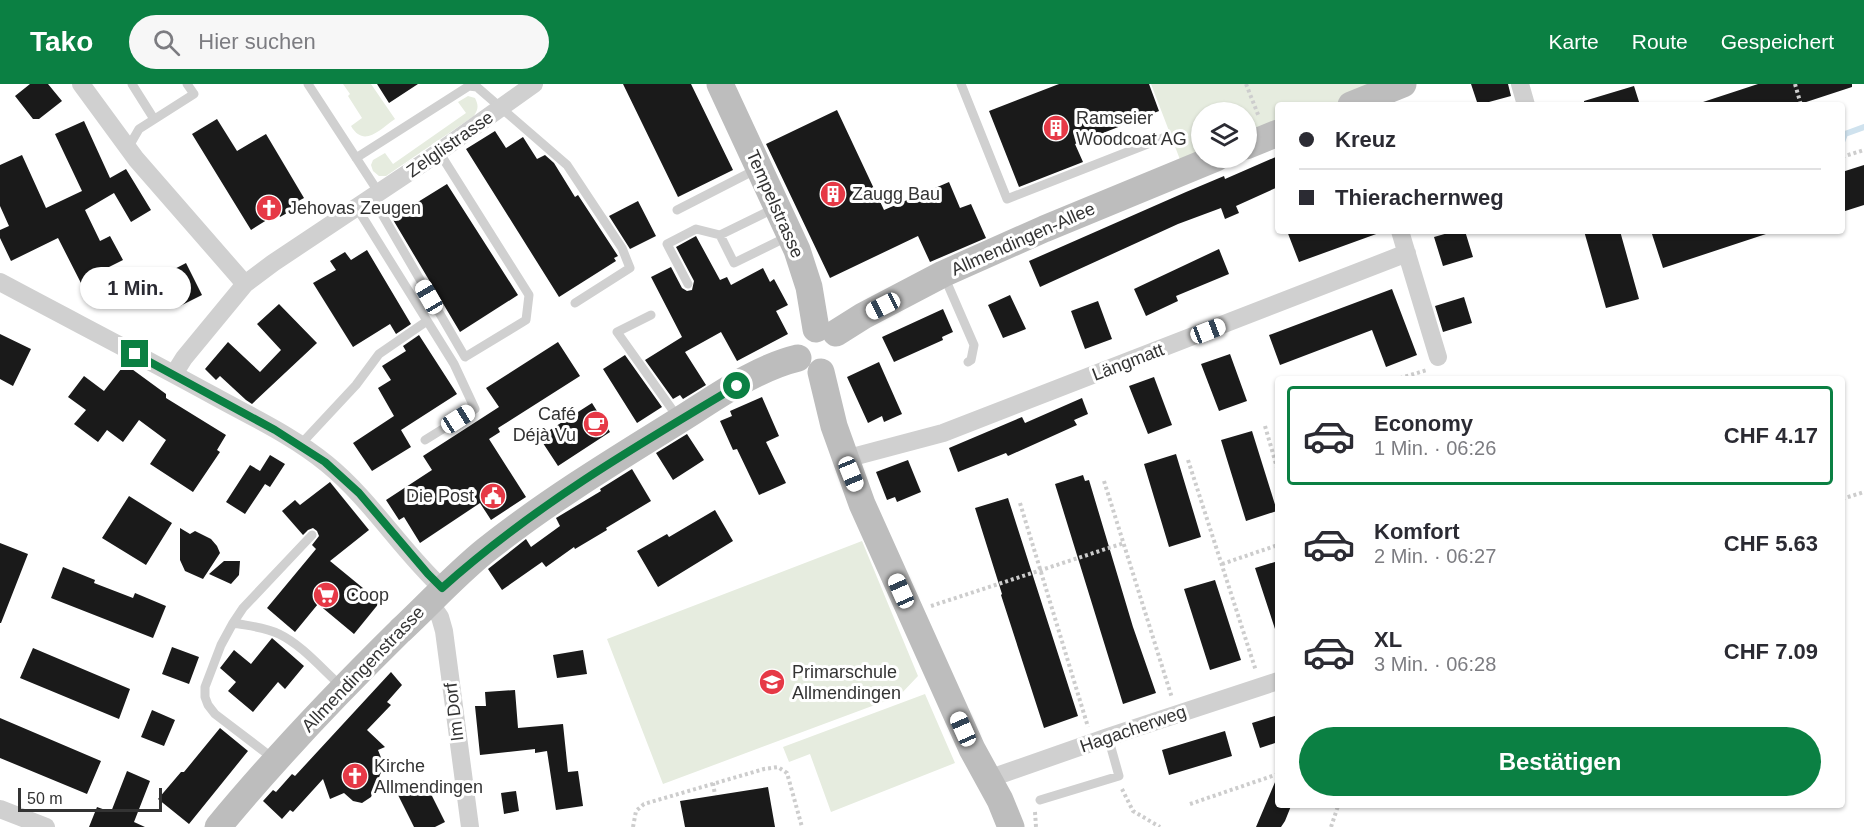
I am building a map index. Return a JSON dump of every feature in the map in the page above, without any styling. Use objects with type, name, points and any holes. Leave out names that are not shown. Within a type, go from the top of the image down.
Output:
[{"type":"street","points":[[81,84],[166,196],[245,284]]},
{"type":"street","name":"Zelglistrasse","points":[[174,374],[184,358],[245,284],[439,152],[534,84]]},
{"type":"street","name":"Tempelstrasse","points":[[720,84],[790,235],[826,331],[839,347],[837,360],[821,372]]},
{"type":"street","points":[[1363,102],[1403,84]]},
{"type":"street","points":[[1520,84],[1525,102]]},
{"type":"street","name":"Allmendingen-Allee","points":[[826,331],[863,316],[943,274],[1192,168]]},
{"type":"street","points":[[1401,234],[1438,357]]},
{"type":"street","name":"Längmatt","points":[[845,459],[943,434],[1407,254]]},
{"type":"street","name":"Im Dorf","points":[[0,282],[174,374],[300,445],[325,462],[359,493],[428,574],[436,594],[444,631],[470,827]]},
{"type":"street","points":[[826,331],[811,331],[802,340],[798,358],[801,366],[806,370],[813,373],[821,372],[845,459],[888,562],[967,739],[1000,800],[1011,827]]},
{"type":"street","name":"Allmendingenstrasse","points":[[218,827],[342,688],[436,594],[487,549],[546,505],[680,420],[771,366],[798,358]]},
{"type":"street","name":"Hagacherweg","points":[[988,779],[1269,684]]},
{"type":"street","points":[[0,809],[46,827]]},
{"type":"lane","points":[[132,84],[154,119]]},
{"type":"lane","points":[[128,148],[139,129],[194,94],[187,84]]},
{"type":"lane","points":[[308,84],[356,158],[465,357],[526,320],[529,295],[439,152]]},
{"type":"lane","points":[[961,84],[1007,199],[1163,138]]},
{"type":"lane","points":[[356,158],[474,85],[567,165],[622,248],[630,267],[575,303]]},
{"type":"lane","points":[[677,210],[759,168]]},
{"type":"lane","points":[[687,284],[667,244],[696,229],[720,235],[777,207]]},
{"type":"lane","points":[[357,208],[454,364],[475,409],[425,440]]},
{"type":"lane","points":[[720,235],[734,263],[790,235]]},
{"type":"lane","points":[[943,274],[974,345],[972,360],[968,362]]},
{"type":"lane","points":[[651,315],[617,332],[680,420]]},
{"type":"lane","points":[[300,445],[356,385],[379,354],[427,321]]},
{"type":"lane","points":[[276,760],[215,714],[205,697],[205,687],[221,645],[243,608],[312,535]]},
{"type":"lane","points":[[233,623],[260,627],[279,634],[293,643],[342,688]]},
{"type":"lane","points":[[1038,804],[1119,776],[1100,740]]},
{"type":"path","points":[[1246,84],[1264,139]]},
{"type":"path","points":[[1795,84],[1800,102]]},
{"type":"path","points":[[1845,156],[1864,150]]},
{"type":"path","points":[[1408,376],[1436,367],[1438,357]]},
{"type":"path","points":[[1265,426],[1275,461]]},
{"type":"path","points":[[1188,460],[1222,564],[1269,684]]},
{"type":"path","points":[[1104,481],[1177,714]]},
{"type":"path","points":[[1845,498],[1864,492]]},
{"type":"path","points":[[1020,503],[1041,571],[1100,740]]},
{"type":"path","points":[[922,609],[1124,543]]},
{"type":"path","points":[[1222,564],[1275,546]]},
{"type":"path","points":[[633,827],[636,811],[644,804],[713,783],[778,767],[787,773],[802,827]]},
{"type":"path","points":[[1190,804],[1275,775]]},
{"type":"path","points":[[1119,776],[1124,796],[1133,811],[1160,827]]},
{"type":"path","points":[[713,783],[716,795]]},
{"type":"path","points":[[1036,827],[1038,804]]},
{"type":"path","points":[[1331,827],[1337,808]]},
{"type":"shaded area","points":[[343,84],[371,84],[395,119],[372,135],[361,136],[351,126],[362,118]]},
{"type":"shaded area","points":[[1151,84],[1403,84],[1358,102],[1275,102],[1275,134],[1257,142],[1257,102],[1191,102],[1191,165],[1184,170]]},
{"type":"shaded area","points":[[468,96],[475,98],[477,103],[474,116],[386,176],[379,176],[373,171],[371,165],[373,160],[385,153],[393,164],[466,113],[458,102]]},
{"type":"shaded area","points":[[862,541],[918,676],[899,696],[663,784],[607,639]]},
{"type":"shaded area","points":[[925,694],[955,763],[831,812],[810,754],[789,762],[783,747]]},
{"type":"building","points":[[30,84],[48,84],[62,101],[39,119],[33,119],[15,96]]},
{"type":"building","points":[[377,84],[418,84],[389,103]]},
{"type":"building","points":[[623,84],[691,84],[733,170],[678,197]]},
{"type":"building","name":"Ramseier Woodcoat AG","points":[[1059,84],[1149,84],[1159,111],[1075,144],[1083,162],[1019,187],[989,111]]},
{"type":"building","points":[[1471,84],[1508,84],[1511,96],[1489,102],[1477,102]]},
{"type":"building","points":[[1758,84],[1852,84],[1852,87],[1806,102],[1703,102]]},
{"type":"building","points":[[1634,86],[1639,102],[1584,102]]},
{"type":"building","name":"Zaugg Bau","points":[[837,110],[884,210],[949,182],[960,208],[971,204],[986,238],[930,262],[918,236],[830,278],[766,144]]},
{"type":"building","points":[[217,119],[237,151],[266,134],[304,198],[291,205],[294,209],[280,217],[278,213],[251,230],[192,134]]},
{"type":"building","points":[[84,121],[110,178],[126,169],[151,210],[131,222],[114,193],[85,210],[100,241],[110,236],[123,260],[99,272],[103,280],[84,289],[58,238],[11,261],[0,238],[0,230],[9,226],[0,206],[0,165],[22,155],[46,208],[82,191],[55,134]]},
{"type":"building","points":[[495,131],[506,148],[523,137],[537,159],[545,155],[554,163],[575,197],[578,195],[618,256],[614,258],[616,261],[559,297],[466,149]]},
{"type":"building","points":[[1275,157],[1275,188],[1236,206],[1239,213],[1225,219],[1221,208],[1178,224],[1040,287],[1029,261],[1224,176],[1225,179],[1250,168],[1257,168],[1257,165]]},
{"type":"building","points":[[1864,165],[1864,205],[1845,211],[1845,171]]},
{"type":"building","points":[[447,184],[518,295],[460,332],[392,218]]},
{"type":"building","points":[[638,201],[656,236],[630,249],[609,216]]},
{"type":"building","points":[[1288,234],[1376,234],[1299,262]]},
{"type":"building","points":[[1444,234],[1466,234],[1473,257],[1443,266],[1434,237]]},
{"type":"building","points":[[1585,234],[1621,234],[1639,299],[1606,308]]},
{"type":"building","points":[[1652,234],[1766,234],[1663,268]]},
{"type":"building","points":[[696,236],[720,280],[727,277],[731,285],[763,268],[770,282],[774,279],[788,305],[776,311],[788,334],[737,361],[721,332],[685,352],[706,385],[683,399],[680,395],[673,399],[645,360],[682,337],[651,277],[671,267],[682,288],[687,291],[692,290],[694,281],[676,247]]},
{"type":"building","points":[[1219,249],[1229,274],[1176,296],[1178,301],[1146,316],[1134,289]]},
{"type":"building","points":[[367,250],[411,324],[396,334],[390,324],[353,347],[313,283],[336,270],[330,261],[345,252],[351,260]]},
{"type":"building","points":[[186,263],[202,295],[180,306],[163,275]]},
{"type":"building","points":[[1392,289],[1417,355],[1386,367],[1372,330],[1280,365],[1269,335]]},
{"type":"building","points":[[1010,295],[1026,329],[1003,338],[988,305]]},
{"type":"building","points":[[1464,297],[1472,323],[1443,332],[1435,306]]},
{"type":"building","points":[[1098,301],[1112,339],[1085,349],[1071,311]]},
{"type":"building","points":[[279,304],[317,343],[252,404],[220,376],[216,380],[205,369],[228,342],[260,372],[281,350],[257,324]]},
{"type":"building","points":[[943,309],[953,332],[942,337],[943,340],[894,362],[882,337]]},
{"type":"building","points":[[0,334],[31,349],[13,386],[0,379]]},
{"type":"building","points":[[419,335],[457,394],[401,430],[411,447],[372,471],[353,443],[394,416],[378,388],[391,380],[382,366],[406,351],[403,346]]},
{"type":"building","points":[[558,342],[580,376],[498,428],[500,432],[489,439],[526,497],[491,520],[480,503],[420,543],[404,517],[399,520],[386,500],[432,470],[423,456],[499,407],[486,388]]},
{"type":"building","points":[[1230,354],[1247,401],[1219,411],[1201,364]]},
{"type":"building","points":[[625,355],[662,407],[637,423],[603,369]]},
{"type":"building","points":[[879,362],[902,414],[884,422],[882,416],[868,423],[847,377]]},
{"type":"building","points":[[125,364],[166,394],[166,398],[226,435],[217,450],[220,452],[193,492],[150,464],[166,440],[139,420],[123,442],[107,430],[98,442],[74,424],[86,410],[68,397],[84,376],[104,391]]},
{"type":"building","points":[[1154,377],[1172,425],[1148,434],[1129,386]]},
{"type":"building","points":[[762,397],[779,436],[766,442],[786,483],[759,495],[737,449],[733,450],[720,421],[732,416],[730,411]]},
{"type":"building","points":[[1082,398],[1088,414],[1074,420],[1077,425],[1008,456],[1006,453],[958,472],[949,448],[1022,417],[1025,423]]},
{"type":"building","points":[[592,403],[610,432],[558,466],[539,437]]},
{"type":"building","points":[[1252,431],[1275,505],[1275,512],[1246,521],[1221,440]]},
{"type":"building","points":[[687,434],[704,460],[673,480],[656,453]]},
{"type":"building","points":[[1176,454],[1201,537],[1169,547],[1144,464]]},
{"type":"building","points":[[270,455],[285,464],[270,487],[265,484],[245,514],[226,502],[250,465],[260,471]]},
{"type":"building","points":[[908,460],[921,492],[897,502],[895,497],[887,500],[876,472]]},
{"type":"building","points":[[632,469],[651,501],[606,528],[607,530],[575,549],[574,547],[546,567],[542,562],[502,590],[488,569],[526,539],[531,547],[560,526],[556,518]]},
{"type":"building","points":[[1083,475],[1085,481],[1089,480],[1133,627],[1156,693],[1123,704],[1055,484]]},
{"type":"building","points":[[330,482],[369,530],[330,561],[380,602],[354,634],[318,604],[295,632],[267,608],[316,549],[312,545],[319,536],[313,528],[303,535],[282,511],[295,500],[300,505]]},
{"type":"building","points":[[129,496],[172,523],[146,565],[102,538]]},
{"type":"building","points":[[1008,498],[1078,716],[1044,728],[975,508]]},
{"type":"building","points":[[715,510],[733,541],[658,587],[637,551],[667,534],[669,537]]},
{"type":"building","points":[[180,528],[190,534],[195,531],[211,539],[217,546],[220,553],[203,579],[185,571],[180,560]]},
{"type":"building","points":[[0,543],[28,554],[1,623],[0,623]]},
{"type":"building","points":[[224,561],[240,561],[239,575],[231,584],[209,574]]},
{"type":"building","points":[[1275,562],[1275,629],[1255,568]]},
{"type":"building","points":[[63,567],[95,580],[94,583],[133,598],[135,593],[166,606],[153,638],[51,598]]},
{"type":"building","points":[[1215,580],[1241,660],[1210,670],[1184,589]]},
{"type":"building","points":[[272,638],[304,666],[285,689],[278,682],[253,712],[228,691],[236,682],[220,668],[234,650],[251,664]]},
{"type":"building","points":[[172,647],[199,657],[189,684],[162,674]]},
{"type":"building","points":[[33,648],[130,689],[119,719],[20,678]]},
{"type":"building","points":[[583,650],[587,674],[557,678],[553,655]]},
{"type":"building","points":[[391,672],[402,685],[387,702],[391,705],[367,730],[385,747],[378,750],[384,765],[371,797],[362,803],[353,801],[344,793],[330,799],[323,779],[293,812],[290,810],[282,819],[263,801],[273,790],[276,792],[292,774],[295,776]]},
{"type":"building","points":[[515,690],[518,728],[563,724],[568,772],[578,771],[583,806],[556,810],[547,751],[535,753],[535,749],[480,755],[475,706],[486,706],[485,692]]},
{"type":"building","points":[[152,710],[175,720],[164,746],[141,737]]},
{"type":"building","points":[[1275,716],[1275,743],[1260,748],[1252,723]]},
{"type":"building","points":[[0,718],[101,761],[87,794],[0,758]]},
{"type":"building","points":[[220,728],[248,751],[189,824],[158,799],[181,772],[184,772]]},
{"type":"building","points":[[1225,731],[1232,756],[1169,775],[1162,750]]},
{"type":"building","points":[[127,771],[150,781],[134,822],[145,827],[89,827],[97,807],[111,812]]},
{"type":"building","points":[[424,780],[445,822],[435,827],[414,827],[397,793]]},
{"type":"building","points":[[1275,782],[1275,808],[1290,808],[1285,821],[1281,827],[1256,827]]},
{"type":"building","points":[[768,787],[775,827],[685,827],[680,801]]},
{"type":"building","points":[[516,791],[519,811],[504,814],[501,793]]},
{"type":"waterway","points":[[1845,134],[1864,127]]},
{"type":"place","name":"Ramseier Woodcoat AG","points":[[1056,128]]},
{"type":"place","name":"Zaugg Bau","points":[[833,194]]},
{"type":"place","name":"Jehovas Zeugen","points":[[269,208]]},
{"type":"place","name":"Café Déjà Vu","points":[[596,424]]},
{"type":"place","name":"Die Post","points":[[493,496]]},
{"type":"place","name":"Coop","points":[[326,595]]},
{"type":"place","name":"Primarschule Allmendingen","points":[[772,682]]},
{"type":"place","name":"Kirche Allmendingen","points":[[355,776]]},
{"type":"route","points":[[135,354],[275,430],[325,462],[359,493],[442,588],[487,549],[546,505],[737,386]]}]
